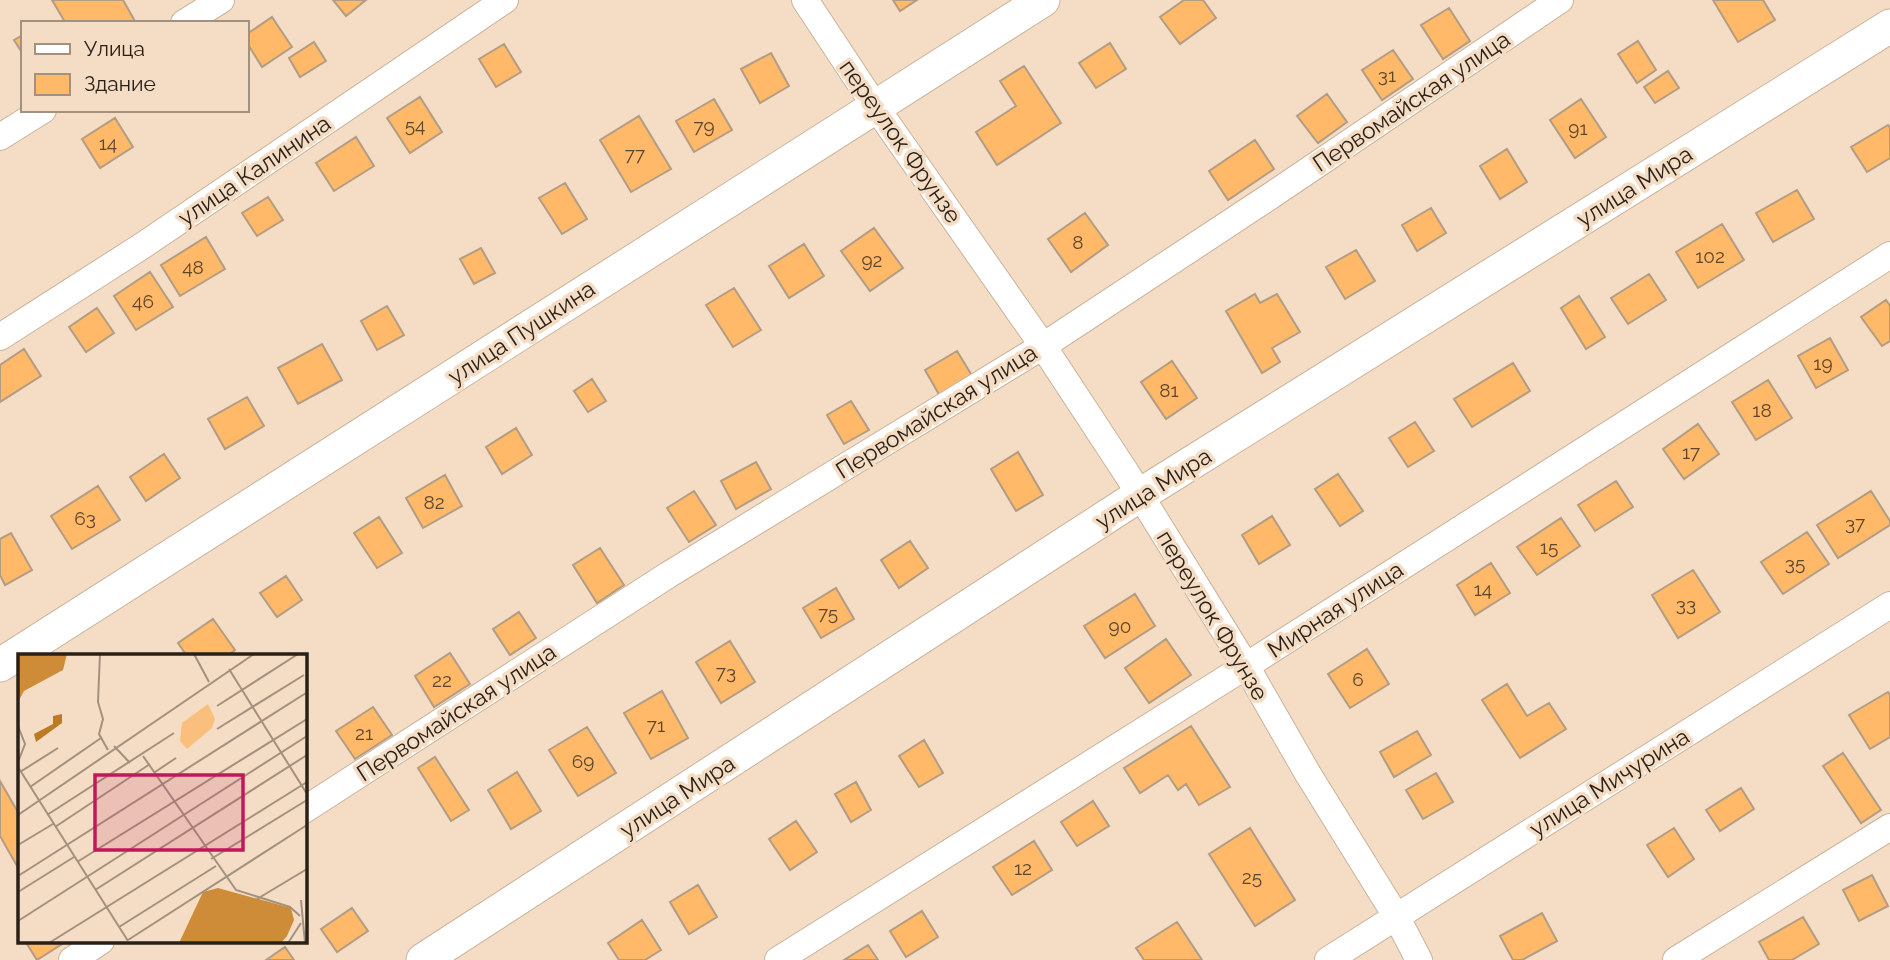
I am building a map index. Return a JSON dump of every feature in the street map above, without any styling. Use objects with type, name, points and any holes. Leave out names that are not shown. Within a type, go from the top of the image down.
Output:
[{"type":"street","points":[[187,21],[221,0]]},
{"type":"street","name":"улица Калинина","points":[[0,337],[142,246],[505,0]]},
{"type":"street","name":"переулок Фрунзе","points":[[805,0],[875,106],[1043,346],[1140,495],[1246,666],[1308,774],[1396,916],[1419,960]]},
{"type":"street","name":"улица Пушкина","points":[[0,665],[1043,0]]},
{"type":"street","name":"Первомайская улица","points":[[306,809],[668,575],[1043,346],[1560,0]]},
{"type":"street","name":"улица Мира","points":[[423,960],[1140,495],[1890,26]]},
{"type":"street","points":[[0,137],[40,112]]},
{"type":"street","name":"Мирная улица","points":[[778,960],[1890,256]]},
{"type":"street","name":"улица Мичурина","points":[[1328,960],[1890,606]]},
{"type":"street","points":[[1676,960],[1890,827]]},
{"type":"street","points":[[72,960],[100,942]]},
{"type":"building","points":[[52,0],[123,0],[135,21],[64,21]]},
{"type":"building","points":[[333,0],[366,0],[346,16]]},
{"type":"building","points":[[893,0],[917,0],[900,11]]},
{"type":"building","points":[[1184,0],[1203,0],[1216,18],[1180,44],[1160,17]]},
{"type":"building","points":[[1713,0],[1763,0],[1775,20],[1738,42]]},
{"type":"building","points":[[1449,8],[1470,41],[1443,59],[1421,25]]},
{"type":"building","points":[[272,17],[292,47],[262,67],[248,45],[248,33]]},
{"type":"building","points":[[21,36],[21,51],[14,40]]},
{"type":"building","points":[[1638,41],[1656,70],[1637,83],[1618,54]]},
{"type":"building","points":[[314,42],[326,61],[300,77],[289,58]]},
{"type":"building","points":[[1110,43],[1126,69],[1096,88],[1079,63]]},
{"type":"building","points":[[504,44],[521,72],[496,87],[479,59]]},
{"type":"building","points":[[1393,50],[1413,79],[1382,100],[1362,70]]},
{"type":"building","points":[[771,53],[789,86],[760,103],[741,69]]},
{"type":"building","points":[[1024,66],[1061,123],[997,165],[976,132],[1016,106],[1000,81]]},
{"type":"building","points":[[1668,71],[1679,88],[1655,103],[1644,87]]},
{"type":"building","points":[[1327,94],[1347,122],[1318,143],[1297,116]]},
{"type":"building","points":[[420,97],[442,132],[410,153],[387,118]]},
{"type":"building","points":[[714,99],[732,130],[694,152],[676,121]]},
{"type":"building","points":[[1581,99],[1606,137],[1575,158],[1550,120]]},
{"type":"building","points":[[639,116],[671,169],[631,192],[600,140]]},
{"type":"building","points":[[115,118],[133,147],[100,168],[82,139]]},
{"type":"building","points":[[1888,125],[1890,158],[1867,172],[1851,147]]},
{"type":"building","points":[[356,137],[374,166],[334,191],[316,163]]},
{"type":"building","points":[[1255,140],[1274,169],[1228,200],[1209,171]]},
{"type":"building","points":[[1507,149],[1527,182],[1500,199],[1480,166]]},
{"type":"building","points":[[565,183],[587,219],[562,234],[539,198]]},
{"type":"building","points":[[1797,190],[1814,219],[1773,242],[1756,213]]},
{"type":"building","points":[[268,197],[283,220],[257,236],[242,213]]},
{"type":"building","points":[[1431,208],[1446,233],[1417,251],[1402,225]]},
{"type":"building","points":[[1085,213],[1108,245],[1071,272],[1048,239]]},
{"type":"building","points":[[1722,224],[1744,260],[1698,288],[1676,252]]},
{"type":"building","points":[[874,228],[903,268],[870,291],[841,251]]},
{"type":"building","points":[[206,237],[225,269],[180,296],[161,265]]},
{"type":"building","points":[[804,244],[824,276],[789,298],[769,266]]},
{"type":"building","points":[[481,248],[495,273],[474,284],[460,259]]},
{"type":"building","points":[[1356,250],[1375,281],[1345,299],[1326,267]]},
{"type":"building","points":[[150,272],[173,307],[136,330],[114,296]]},
{"type":"building","points":[[1649,274],[1666,300],[1628,324],[1611,298]]},
{"type":"building","points":[[734,288],[761,330],[733,347],[706,305]]},
{"type":"building","points":[[1255,294],[1260,303],[1277,294],[1300,332],[1272,348],[1280,362],[1262,373],[1226,311]]},
{"type":"building","points":[[1579,296],[1605,337],[1586,349],[1561,308]]},
{"type":"building","points":[[1886,300],[1890,306],[1890,341],[1882,346],[1861,317]]},
{"type":"building","points":[[387,306],[404,335],[377,350],[361,321]]},
{"type":"building","points":[[97,308],[114,333],[86,352],[69,327]]},
{"type":"building","points":[[1830,338],[1848,370],[1816,388],[1798,356]]},
{"type":"building","points":[[322,344],[342,380],[298,404],[278,368]]},
{"type":"building","points":[[24,349],[41,376],[0,402],[0,365]]},
{"type":"building","points":[[957,351],[974,379],[941,398],[925,370]]},
{"type":"building","points":[[1172,361],[1197,398],[1166,419],[1141,382]]},
{"type":"building","points":[[1513,363],[1530,391],[1472,427],[1454,399]]},
{"type":"building","points":[[592,379],[606,401],[588,412],[574,391]]},
{"type":"building","points":[[1768,380],[1792,418],[1756,440],[1732,402]]},
{"type":"building","points":[[247,397],[264,426],[225,449],[208,419]]},
{"type":"building","points":[[851,401],[869,430],[844,444],[827,415]]},
{"type":"building","points":[[1415,422],[1434,451],[1408,467],[1389,438]]},
{"type":"building","points":[[1698,424],[1719,454],[1684,479],[1663,449]]},
{"type":"building","points":[[516,428],[532,455],[502,474],[486,447]]},
{"type":"building","points":[[1018,452],[1043,495],[1016,511],[991,469]]},
{"type":"building","points":[[164,454],[180,478],[146,501],[130,477]]},
{"type":"building","points":[[756,462],[771,489],[736,509],[721,481]]},
{"type":"building","points":[[1338,474],[1363,511],[1340,526],[1315,489]]},
{"type":"building","points":[[445,475],[462,506],[423,528],[406,498]]},
{"type":"building","points":[[1616,481],[1633,507],[1595,531],[1578,505]]},
{"type":"building","points":[[98,486],[120,520],[72,549],[51,516]]},
{"type":"building","points":[[694,491],[716,525],[689,542],[667,508]]},
{"type":"building","points":[[1871,491],[1890,525],[1838,558],[1817,525]]},
{"type":"building","points":[[1272,516],[1290,545],[1259,564],[1242,535]]},
{"type":"building","points":[[379,517],[402,553],[377,568],[354,533]]},
{"type":"building","points":[[1561,518],[1580,546],[1537,575],[1517,547]]},
{"type":"building","points":[[1807,532],[1829,564],[1783,594],[1761,562]]},
{"type":"building","points":[[11,533],[32,570],[5,585],[0,575],[0,539]]},
{"type":"building","points":[[910,541],[928,568],[899,588],[881,560]]},
{"type":"building","points":[[600,548],[624,585],[597,603],[573,565]]},
{"type":"building","points":[[1491,563],[1510,593],[1475,615],[1457,585]]},
{"type":"building","points":[[1693,570],[1720,612],[1678,638],[1652,595]]},
{"type":"building","points":[[286,576],[302,600],[277,617],[260,593]]},
{"type":"building","points":[[836,588],[854,619],[821,638],[803,608]]},
{"type":"building","points":[[1135,594],[1155,626],[1105,658],[1084,626]]},
{"type":"building","points":[[519,612],[536,638],[510,655],[493,629]]},
{"type":"building","points":[[213,619],[235,650],[230,654],[186,654],[178,643]]},
{"type":"building","points":[[1166,639],[1191,675],[1149,703],[1125,668]]},
{"type":"building","points":[[730,641],[755,682],[721,703],[696,662]]},
{"type":"building","points":[[1367,649],[1389,684],[1350,708],[1328,674]]},
{"type":"building","points":[[450,653],[470,684],[434,707],[415,676]]},
{"type":"building","points":[[1507,684],[1527,716],[1549,703],[1566,729],[1520,758],[1482,700]]},
{"type":"building","points":[[662,691],[688,738],[651,759],[624,713]]},
{"type":"building","points":[[1888,692],[1890,737],[1870,749],[1849,715]]},
{"type":"building","points":[[373,707],[392,735],[355,759],[336,731]]},
{"type":"building","points":[[1191,726],[1230,787],[1199,805],[1186,784],[1178,790],[1168,775],[1140,793],[1124,768]]},
{"type":"building","points":[[587,727],[616,773],[578,796],[549,750]]},
{"type":"building","points":[[1417,731],[1431,755],[1394,777],[1380,752]]},
{"type":"building","points":[[924,740],[943,773],[919,787],[899,756]]},
{"type":"building","points":[[1843,753],[1881,810],[1861,823],[1823,766]]},
{"type":"building","points":[[435,757],[469,810],[451,821],[418,768]]},
{"type":"building","points":[[517,772],[541,811],[511,829],[488,790]]},
{"type":"building","points":[[1436,773],[1453,802],[1423,819],[1406,790]]},
{"type":"building","points":[[0,781],[18,812],[18,866],[0,836]]},
{"type":"building","points":[[856,782],[871,810],[851,822],[835,794]]},
{"type":"building","points":[[1741,788],[1754,809],[1720,831],[1706,810]]},
{"type":"building","points":[[1093,801],[1109,826],[1077,846],[1061,822]]},
{"type":"building","points":[[796,821],[817,852],[790,870],[769,839]]},
{"type":"building","points":[[1250,828],[1295,900],[1255,926],[1209,854]]},
{"type":"building","points":[[1674,828],[1694,859],[1668,877],[1647,845]]},
{"type":"building","points":[[1034,841],[1052,870],[1012,895],[993,867]]},
{"type":"building","points":[[1872,875],[1888,906],[1859,921],[1843,890]]},
{"type":"building","points":[[698,885],[717,917],[689,934],[670,902]]},
{"type":"building","points":[[352,908],[368,931],[337,952],[321,929]]},
{"type":"building","points":[[922,911],[938,937],[906,957],[890,931]]},
{"type":"building","points":[[1542,913],[1557,941],[1522,960],[1513,960],[1500,936]]},
{"type":"building","points":[[1803,917],[1819,944],[1792,960],[1769,960],[1759,942]]},
{"type":"building","points":[[642,920],[661,950],[645,960],[619,960],[608,943]]},
{"type":"building","points":[[1177,922],[1202,960],[1144,960],[1136,948]]},
{"type":"building","points":[[26,942],[62,944],[37,960]]},
{"type":"building","points":[[868,945],[878,960],[844,960]]},
{"type":"building","points":[[285,947],[294,960],[266,960]]}]
